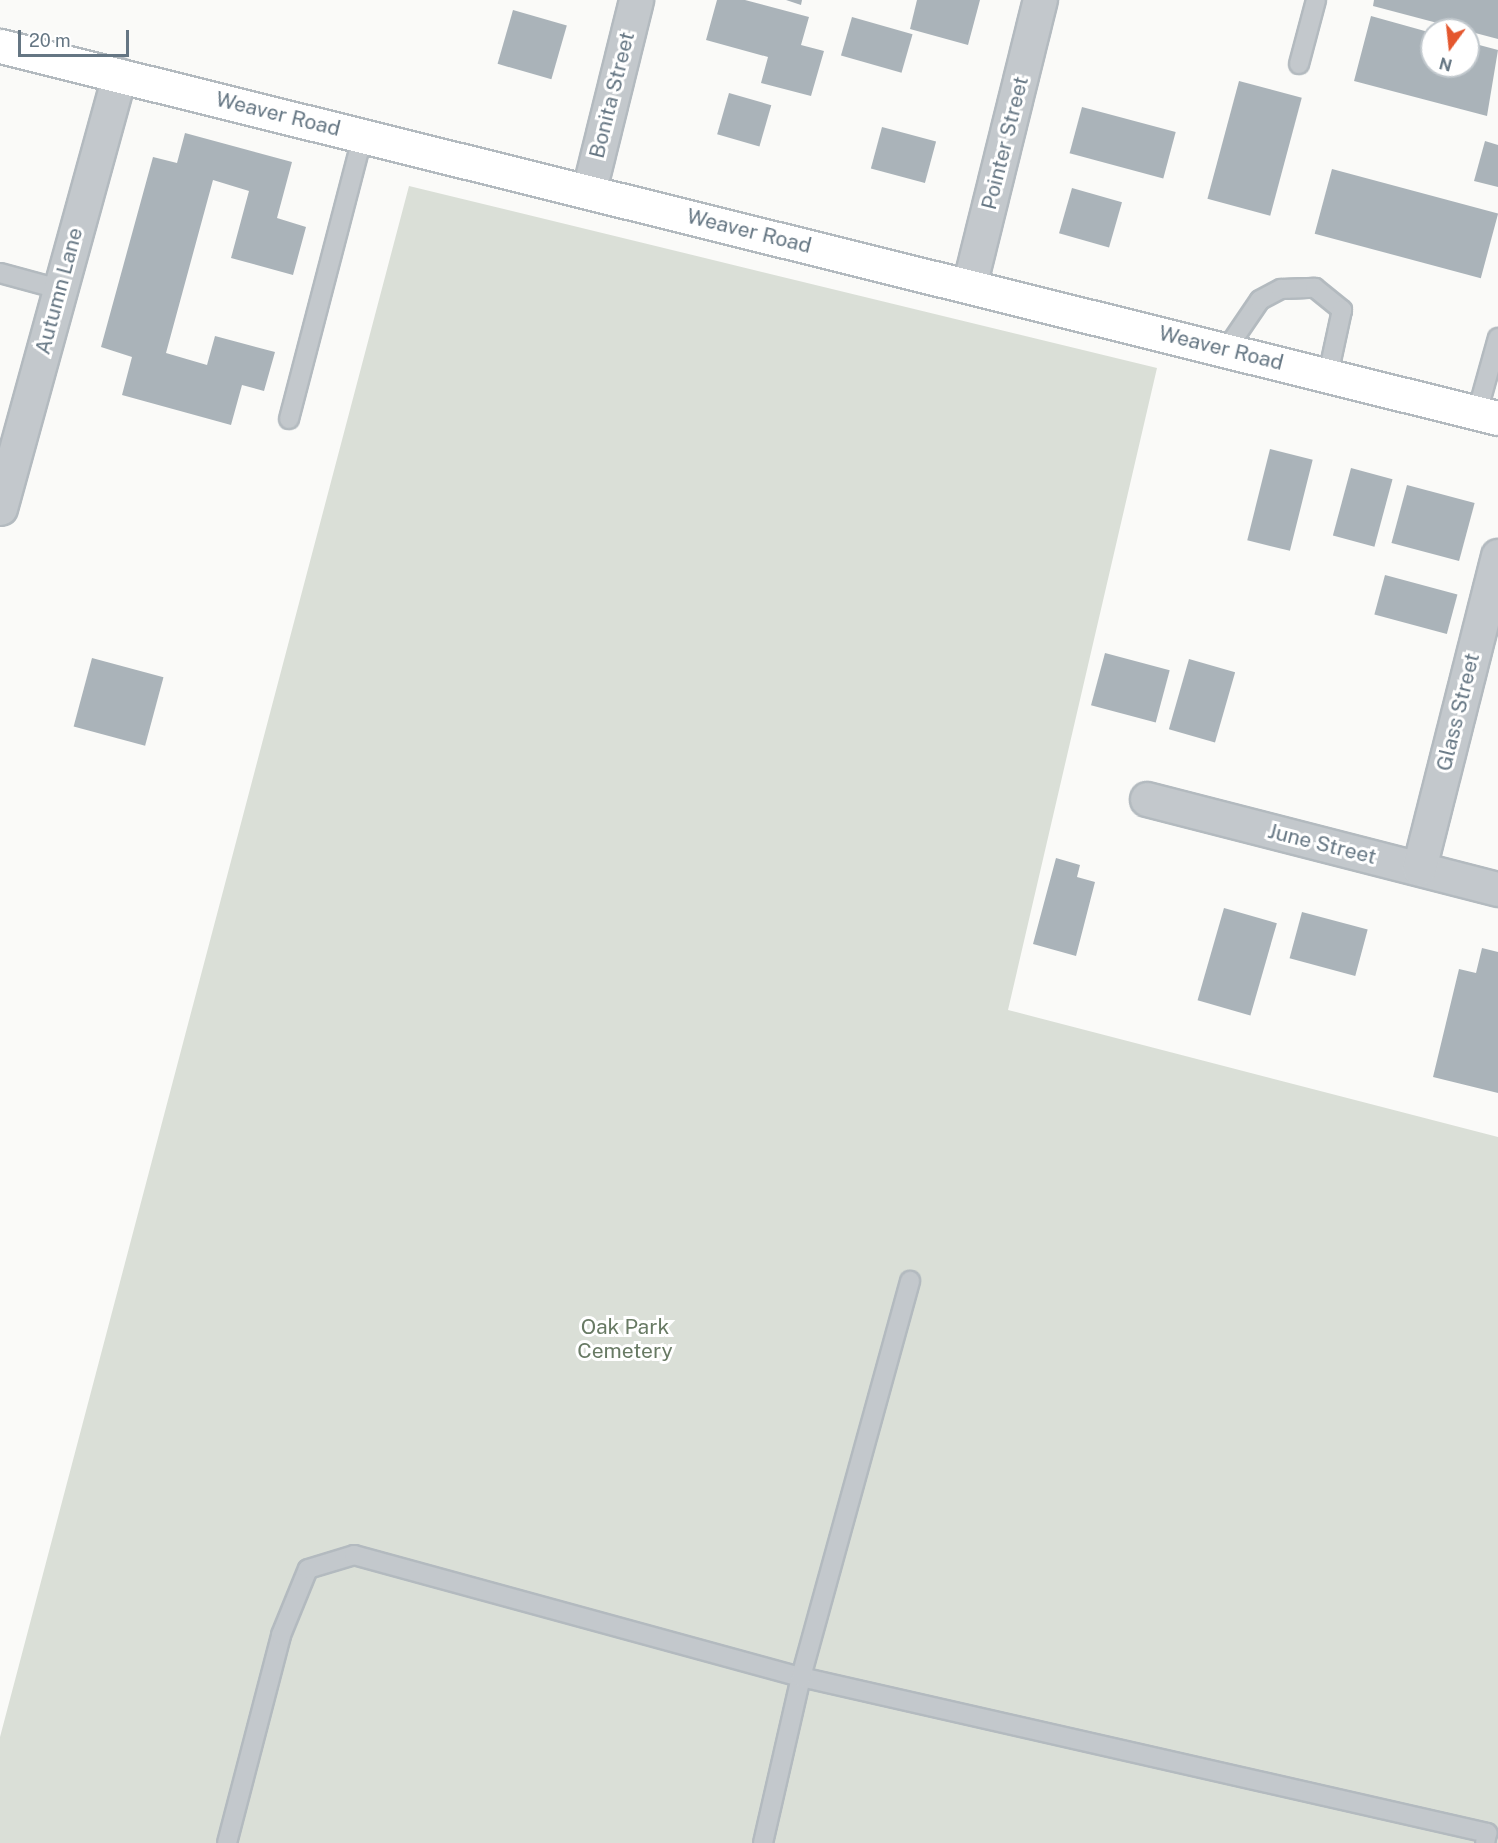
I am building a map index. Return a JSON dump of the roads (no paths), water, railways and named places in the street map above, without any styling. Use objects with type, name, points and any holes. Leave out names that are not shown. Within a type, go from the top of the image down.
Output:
[{"type":"street","name":"Bonita Street","points":[[589,190],[636,0]]},
{"type":"street","name":"Pointer Street","points":[[969,286],[1040,0]]},
{"type":"street","name":"Weaver Road","points":[[0,46],[589,190],[1487,416]]},
{"type":"street","name":"Autumn Lane","points":[[0,508],[119,75]]},
{"type":"street","name":"Glass Street","points":[[1419,868],[1498,556]]},
{"type":"street","name":"June Street","points":[[1147,799],[1498,889]]},
{"type":"lane","points":[[1299,64],[1316,0]]},
{"type":"lane","points":[[289,419],[363,135]]},
{"type":"lane","points":[[0,273],[59,289]]},
{"type":"lane","points":[[1226,350],[1260,300],[1281,289],[1315,288],[1342,310],[1328,375]]},
{"type":"lane","points":[[1487,416],[1498,338]]},
{"type":"lane","points":[[763,1843],[801,1677],[910,1281]]},
{"type":"lane","points":[[227,1843],[281,1635],[308,1569],[354,1555],[801,1677],[1487,1833],[1485,1843]]},
{"type":"park label","name":"Oak Park Cemetery","points":[[625,1339]]}]
